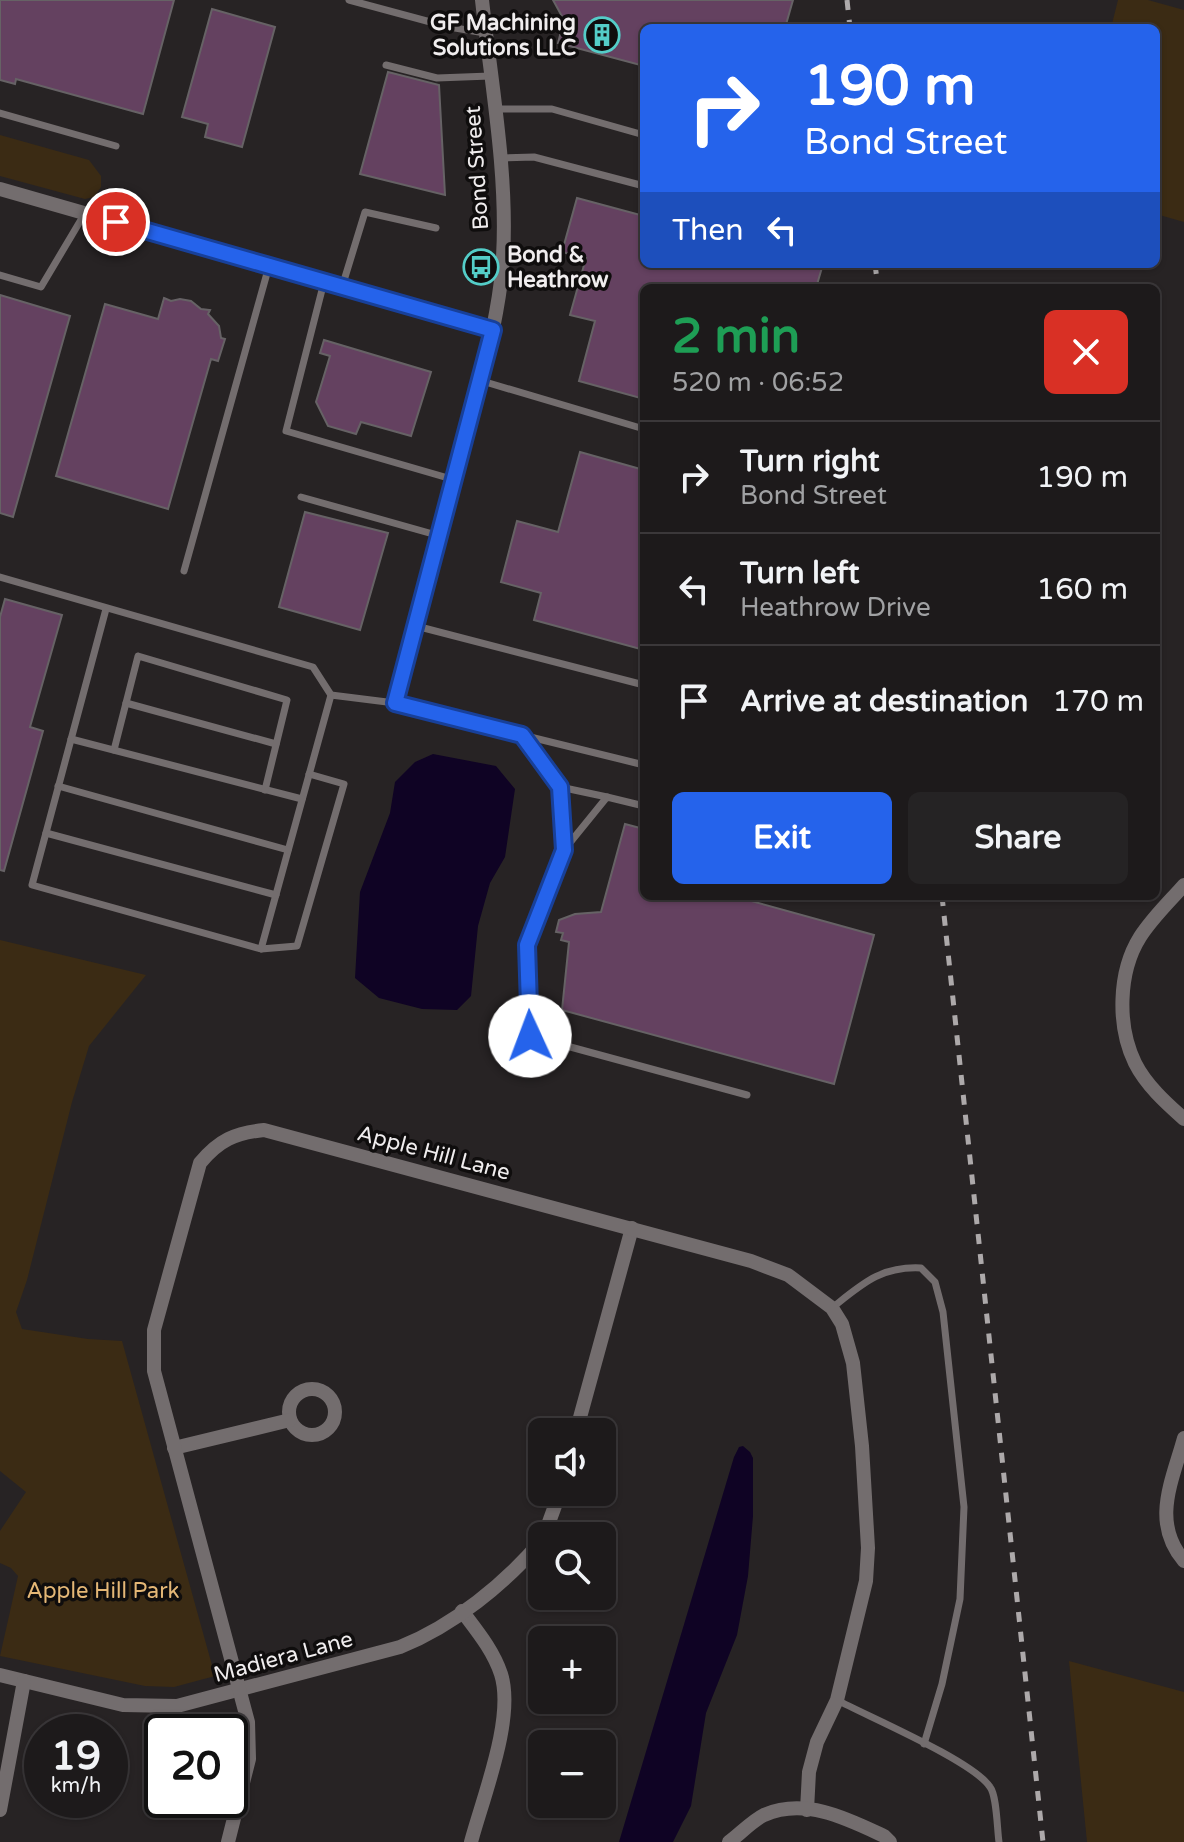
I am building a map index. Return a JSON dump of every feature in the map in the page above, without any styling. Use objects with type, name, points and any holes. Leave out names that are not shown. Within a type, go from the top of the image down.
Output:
[{"type":"street","name":"Bond Street","points":[[395,703],[482,381],[503,258],[503,200],[482,0]]},
{"type":"street","points":[[0,189],[493,330]]},
{"type":"street","points":[[1184,885],[1141,935],[1132,952],[1122,1003],[1127,1040],[1136,1064],[1151,1086],[1184,1119]]},
{"type":"street","name":"Apple Hill Lane","points":[[228,1842],[249,1759],[248,1722],[154,1371],[154,1330],[200,1163],[211,1149],[227,1137],[264,1130],[751,1261],[788,1275],[832,1308],[842,1324],[853,1363],[868,1548],[859,1616],[837,1700],[817,1742],[809,1772],[807,1810]]},
{"type":"street","points":[[580,1418],[632,1228]]},
{"type":"street","points":[[174,1448],[290,1420]]},
{"type":"street","points":[[1184,1438],[1165,1508],[1165,1523],[1173,1548],[1184,1561]]},
{"type":"street","name":"Madiera Lane","points":[[0,1675],[123,1705],[177,1706],[400,1647],[429,1634],[462,1611],[517,1570],[528,1556]]},
{"type":"street","points":[[462,1611],[488,1646],[501,1674],[504,1691],[502,1729],[471,1842]]},
{"type":"street","points":[[0,1810],[24,1681]]},
{"type":"street","points":[[729,1842],[764,1815],[791,1810],[823,1810],[884,1836],[890,1842]]},
{"type":"lane","points":[[349,0],[449,27],[485,33]]},
{"type":"lane","points":[[386,65],[437,78],[490,76]]},
{"type":"lane","points":[[494,109],[552,109],[640,134]]},
{"type":"lane","points":[[0,113],[116,146]]},
{"type":"lane","points":[[499,158],[534,157],[640,185]]},
{"type":"lane","points":[[342,287],[365,212],[436,228]]},
{"type":"lane","points":[[0,275],[41,287],[85,213]]},
{"type":"lane","points":[[184,571],[269,266]]},
{"type":"lane","points":[[324,281],[286,431],[455,480]]},
{"type":"lane","points":[[482,381],[640,428]]},
{"type":"lane","points":[[301,497],[440,536]]},
{"type":"lane","points":[[0,577],[313,667],[331,695],[261,949]]},
{"type":"lane","points":[[106,609],[32,885],[261,949],[297,946],[344,784],[309,774]]},
{"type":"lane","points":[[416,626],[640,684]]},
{"type":"lane","points":[[114,750],[138,656],[287,700],[265,790]]},
{"type":"lane","points":[[331,695],[395,703],[640,764]]},
{"type":"lane","points":[[126,703],[276,744]]},
{"type":"lane","points":[[522,735],[560,787],[564,850]]},
{"type":"lane","points":[[71,739],[302,799]]},
{"type":"lane","points":[[58,786],[288,850]]},
{"type":"lane","points":[[560,787],[640,805]]},
{"type":"lane","points":[[607,797],[564,850],[527,945],[530,1036],[747,1095]]},
{"type":"lane","points":[[46,833],[276,895]]},
{"type":"lane","points":[[832,1308],[870,1278],[901,1267],[921,1268],[935,1282],[943,1312],[964,1507],[960,1599],[942,1684],[924,1744]]},
{"type":"lane","points":[[837,1700],[949,1756],[984,1780],[992,1789],[999,1842]]},
{"type":"green space","points":[[1118,0],[1148,0],[1184,10],[1184,222],[1160,215],[1160,24],[1112,24]]},
{"type":"green space","points":[[0,135],[89,160],[101,176],[101,187],[94,197],[85,199],[0,176]]},
{"type":"green space","name":"Apple Hill Park","points":[[0,940],[146,975],[89,1046],[16,1312],[22,1329],[122,1341],[215,1676],[174,1687],[145,1686],[0,1656],[18,1576],[0,1563],[0,1531],[26,1492],[0,1471]]},
{"type":"green space","points":[[1069,1661],[1184,1692],[1184,1842],[1087,1842]]},
{"type":"shaded area","points":[[433,754],[496,766],[515,789],[505,857],[490,883],[478,926],[471,996],[457,1010],[422,1009],[379,998],[355,978],[360,892],[390,813],[395,782],[415,762]]},
{"type":"shaded area","points":[[743,1446],[753,1458],[753,1516],[748,1576],[737,1635],[706,1713],[691,1806],[673,1842],[619,1842],[734,1457],[739,1447]]},
{"type":"building","points":[[0,0],[174,0],[143,114],[16,79],[15,84],[0,80]]},
{"type":"building","name":"GF Machining Solutions LLC","points":[[553,0],[793,0],[786,24],[640,24],[640,65],[558,43],[564,20]]},
{"type":"building","points":[[212,9],[275,27],[242,147],[205,137],[208,124],[182,117]]},
{"type":"building","points":[[388,72],[439,85],[445,195],[360,174]]},
{"type":"building","points":[[577,198],[640,215],[640,268],[822,268],[817,284],[640,284],[640,398],[579,381],[595,321],[570,315],[586,258],[562,252]]},
{"type":"building","points":[[0,295],[70,316],[13,517],[0,513]]},
{"type":"building","points":[[164,298],[191,301],[201,309],[210,310],[208,314],[219,326],[221,338],[225,339],[218,361],[211,359],[168,509],[56,476],[105,304],[158,319]]},
{"type":"building","points":[[324,340],[431,372],[411,436],[361,422],[356,434],[328,426],[316,402],[330,356],[320,353]]},
{"type":"building","points":[[580,452],[640,469],[640,649],[534,620],[541,593],[501,582],[517,521],[558,532]]},
{"type":"building","points":[[305,512],[388,533],[360,630],[279,607]]},
{"type":"building","points":[[5,599],[62,615],[30,727],[43,731],[4,871],[0,870],[0,617]]},
{"type":"building","points":[[625,824],[640,828],[640,900],[747,900],[874,935],[834,1084],[562,1010],[569,942],[561,940],[563,933],[556,932],[559,920],[575,914],[601,912]]},
{"type":"railway","points":[[847,0],[850,24]]},
{"type":"railway","points":[[876,268],[878,284]]},
{"type":"railway","points":[[942,900],[1043,1842]]},
{"type":"place","name":"GF Machining Solutions LLC","points":[[602,35]]},
{"type":"place","name":"Bond & Heathrow","points":[[481,267]]},
{"type":"route","points":[[116,222],[493,330],[395,703],[522,735],[560,787],[564,850],[527,945],[530,1036]]}]
